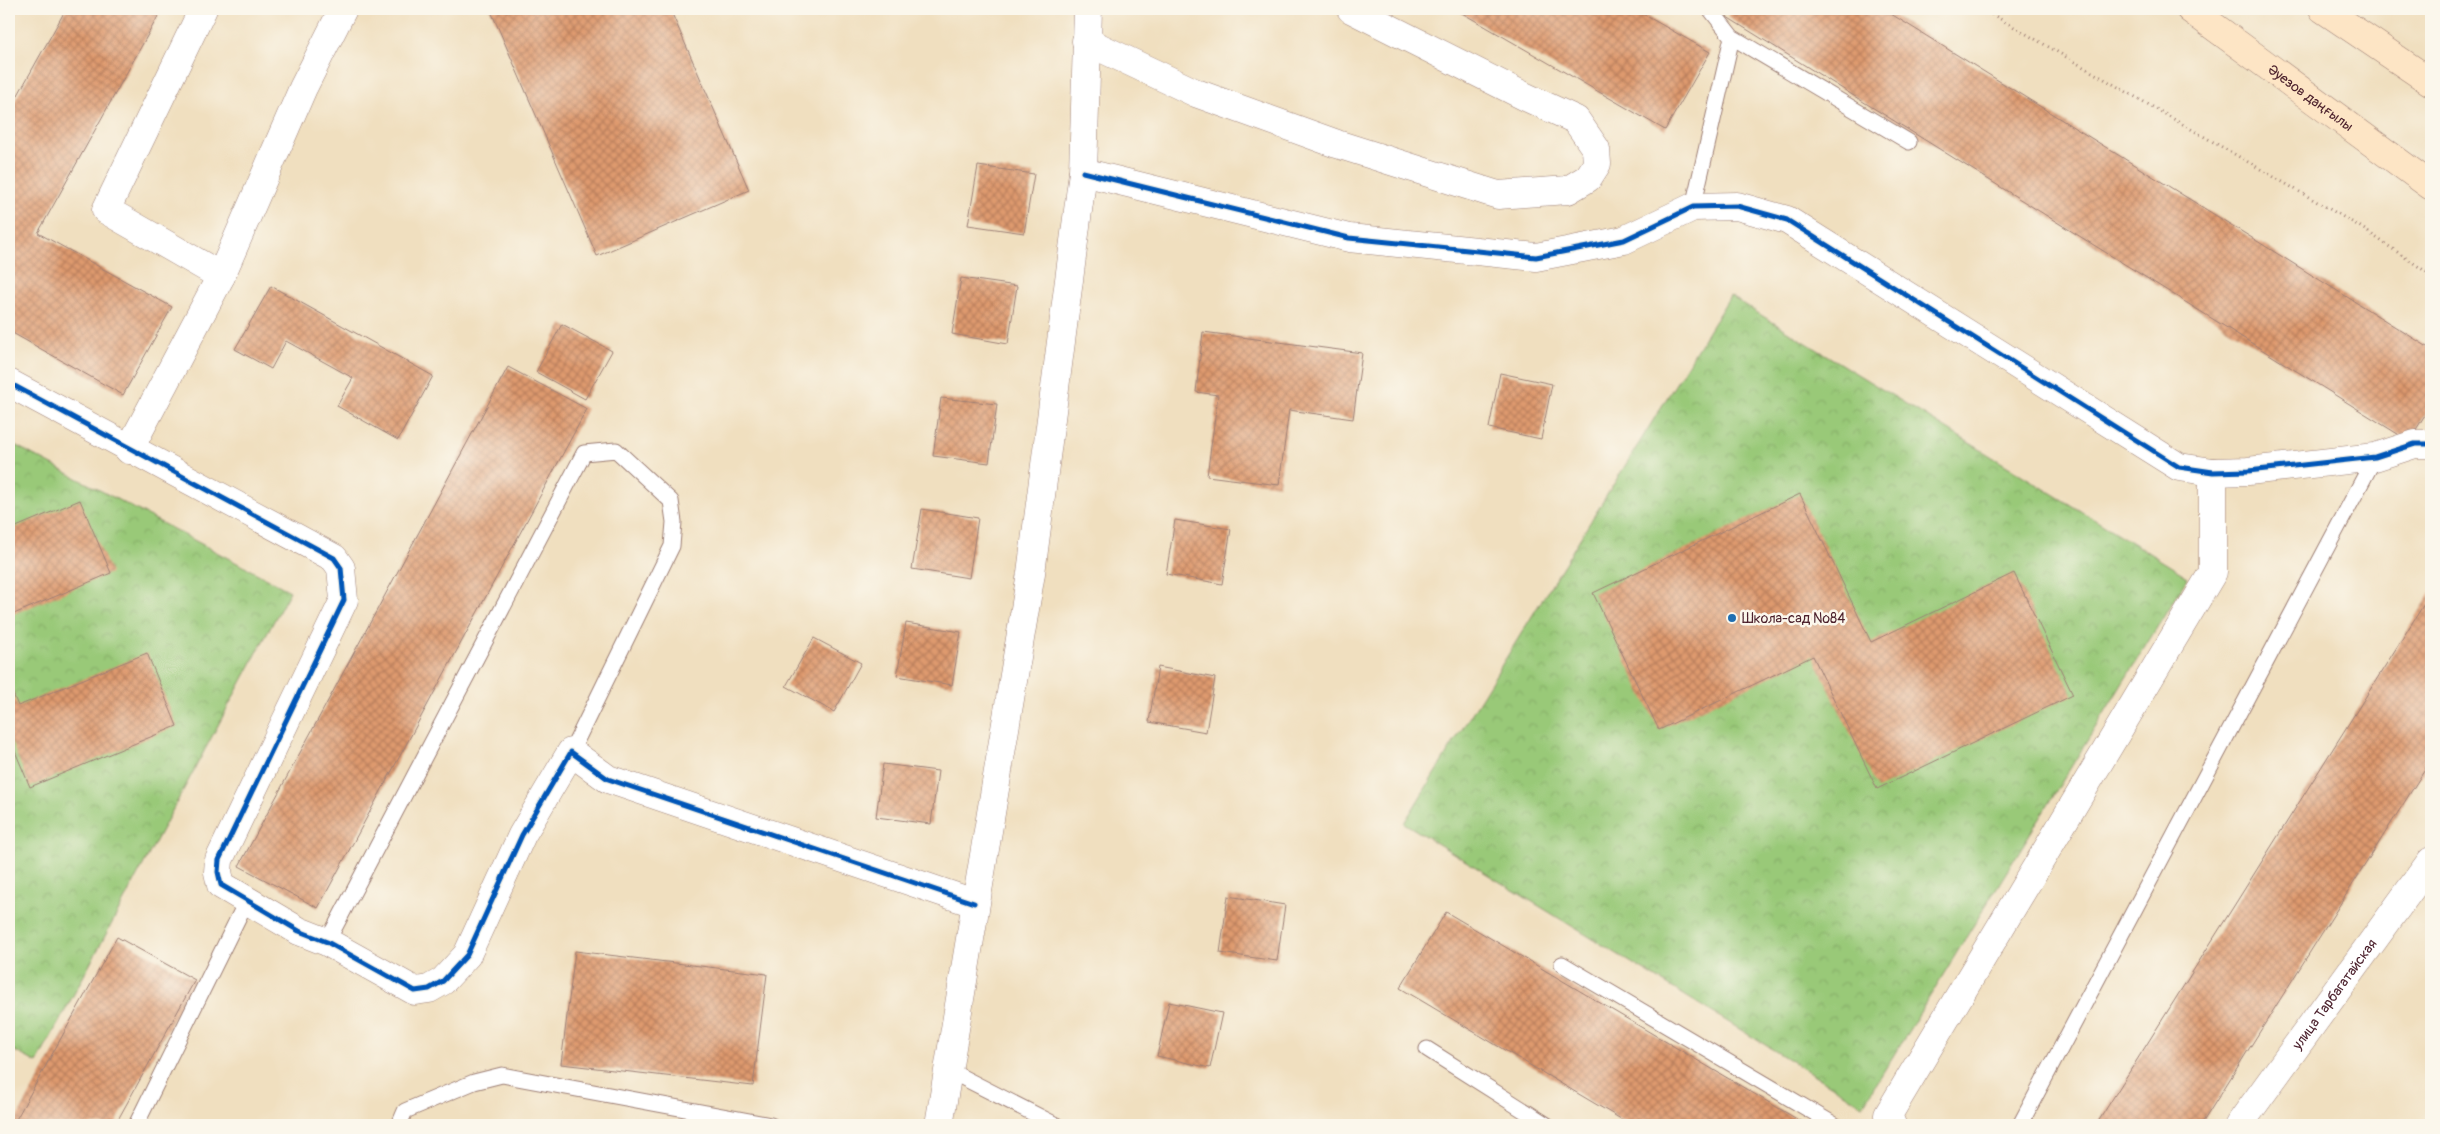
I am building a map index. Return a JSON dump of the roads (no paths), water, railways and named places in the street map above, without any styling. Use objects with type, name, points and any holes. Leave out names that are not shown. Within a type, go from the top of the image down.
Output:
[{"type":"main road","name":"Әуезов даңғылы","points":[[2190,9],[2431,186]]},
{"type":"main road","points":[[2324,9],[2431,82]]},
{"type":"street","points":[[203,9],[106,210],[221,276]]},
{"type":"street","points":[[129,450],[221,276],[303,88],[343,9]]},
{"type":"street","points":[[939,1125],[974,903],[1031,573],[1083,172],[1088,9]]},
{"type":"street","points":[[1086,41],[1196,93],[1337,144],[1498,194],[1568,190],[1588,178],[1597,164],[1596,149],[1576,120],[1351,9]]},
{"type":"street","points":[[1083,172],[1349,238],[1536,257],[1624,240],[1693,207],[1736,206],[1787,220],[2179,467],[2213,472],[2375,457],[2415,444],[2431,444]]},
{"type":"street","points":[[9,383],[129,450],[334,558],[341,568],[344,600],[219,860],[218,872],[221,885],[299,931],[327,942],[415,991],[429,989],[444,981],[466,955],[522,835],[571,752],[608,779],[974,903]]},
{"type":"street","points":[[1892,1125],[1888,1115],[2214,572],[2213,472]]},
{"type":"street","name":"улица Тарбагатайская","points":[[2239,1125],[2431,861]]},
{"type":"lane","points":[[1710,9],[1732,37],[1909,142]]},
{"type":"lane","points":[[1693,207],[1732,37]]},
{"type":"lane","points":[[327,942],[584,453],[616,450],[671,500],[674,522],[672,546],[571,752]]},
{"type":"lane","points":[[2021,1123],[2375,457]]},
{"type":"lane","points":[[136,1125],[247,900]]},
{"type":"lane","points":[[1562,964],[1835,1125]]},
{"type":"lane","points":[[1427,1049],[1547,1125]]},
{"type":"lane","points":[[948,1070],[1056,1125]]},
{"type":"lane","points":[[399,1125],[405,1111],[474,1082],[502,1075],[771,1125]]},
{"type":"place","name":"Школа-сад №84","points":[[1732,618]]}]
